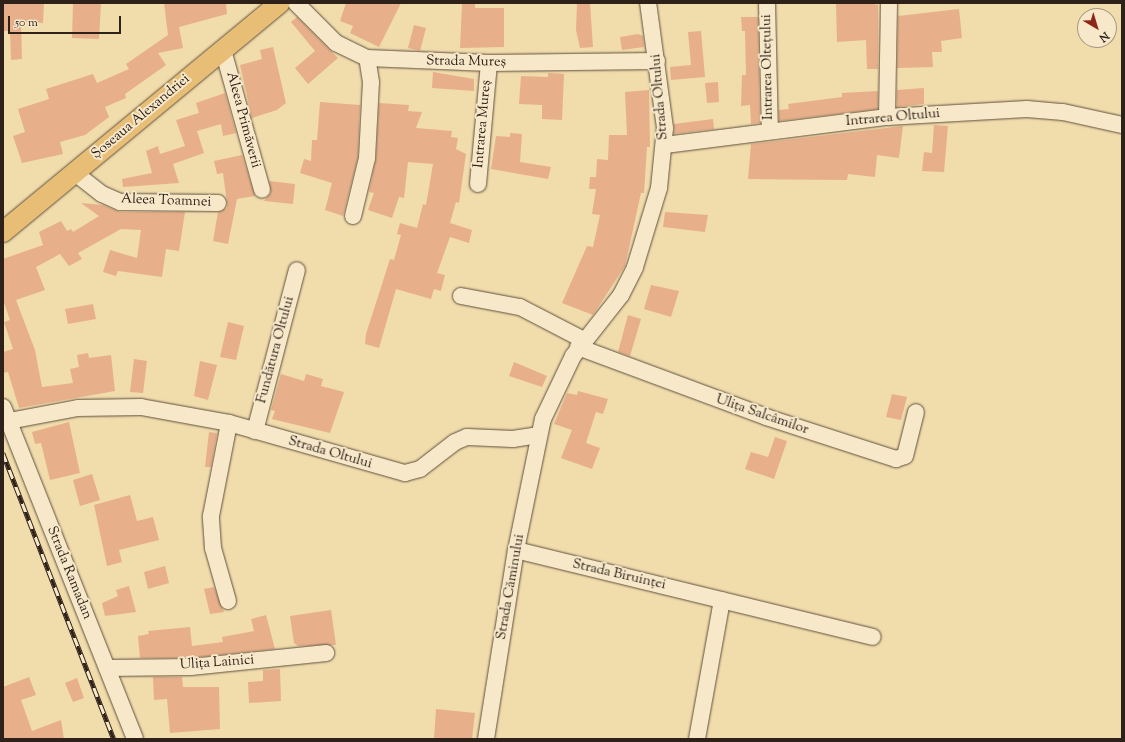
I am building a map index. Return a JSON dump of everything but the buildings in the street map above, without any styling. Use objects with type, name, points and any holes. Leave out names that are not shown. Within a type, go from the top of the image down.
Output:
[{"type":"main road","name":"Șoseaua Alexandriei","points":[[3,232],[280,3]]},
{"type":"street","name":"Strada Mureș","points":[[296,3],[336,43],[367,58],[489,63],[657,61]]},
{"type":"street","name":"Strada Oltului","points":[[6,414],[121,406],[186,413],[229,423],[405,473],[420,469],[455,442],[467,437],[513,439],[538,435],[581,343],[613,307],[635,267],[659,188],[665,144],[657,61],[648,3]]},
{"type":"street","name":"Intrarea Oltețului","points":[[767,3],[770,132]]},
{"type":"street","points":[[887,117],[889,3]]},
{"type":"street","name":"Aleea Primăverii","points":[[223,50],[262,190]]},
{"type":"street","points":[[353,216],[367,158],[371,82],[367,58]]},
{"type":"street","name":"Intrarea Mureș","points":[[478,184],[489,63]]},
{"type":"street","name":"Intrarea Oltului","points":[[665,144],[887,117],[1045,109],[1122,125]]},
{"type":"street","name":"Aleea Toamnei","points":[[75,172],[102,194],[120,202],[218,203]]},
{"type":"street","name":"Fundătura Oltului","points":[[255,431],[297,270]]},
{"type":"street","points":[[461,296],[520,307],[581,343]]},
{"type":"street","name":"Ulița Salcâmilor","points":[[581,343],[766,417],[896,459],[905,456],[916,412]]},
{"type":"street","name":"Strada Ramadan","points":[[6,414],[135,739]]},
{"type":"street","points":[[228,601],[213,548],[211,516],[229,423]]},
{"type":"street","name":"Strada Căminului","points":[[486,739],[516,550],[538,435]]},
{"type":"street","name":"Strada Biruinței","points":[[516,550],[873,637]]},
{"type":"street","points":[[697,739],[722,600]]},
{"type":"street","name":"Ulița Lainici","points":[[107,668],[191,667],[326,653]]},
{"type":"railway","points":[[3,453],[114,739]]}]
